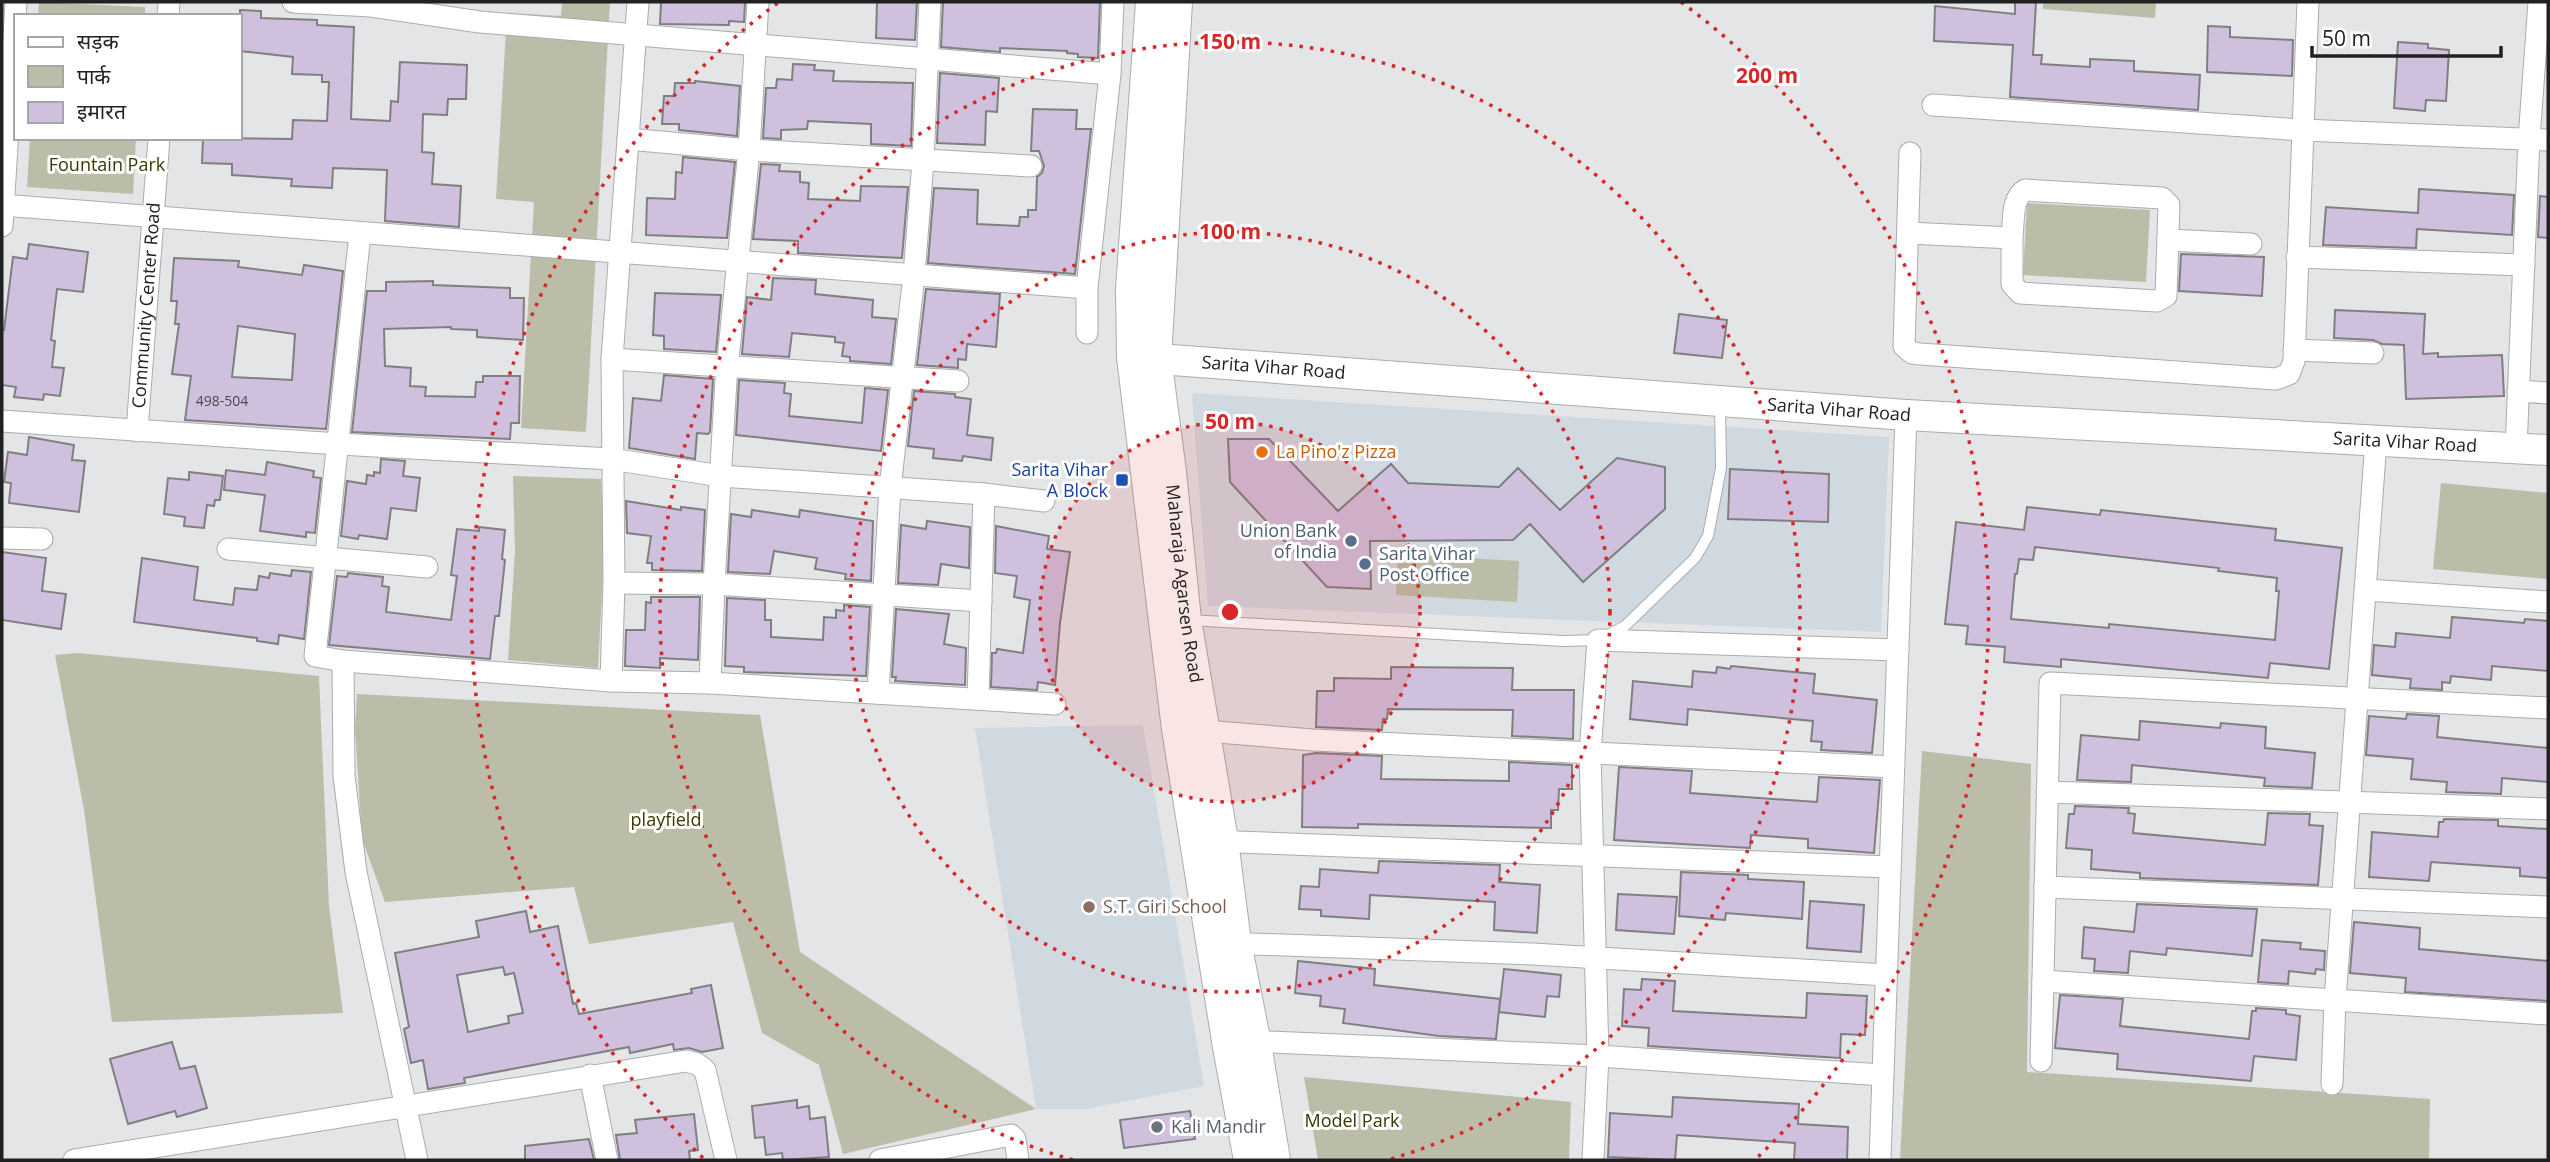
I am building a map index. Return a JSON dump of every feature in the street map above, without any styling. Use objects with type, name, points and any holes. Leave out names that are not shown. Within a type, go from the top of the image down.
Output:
[{"type":"street","points":[[293,2],[371,6],[480,22],[636,33],[926,61],[1110,74]]},
{"type":"street","points":[[611,681],[614,583],[612,359],[638,2]]},
{"type":"street","points":[[710,683],[728,365],[749,150],[758,2]]},
{"type":"street","points":[[878,693],[890,488],[914,275],[923,162],[930,2]]},
{"type":"street","points":[[1087,332],[1087,288],[1110,74],[1113,2]]},
{"type":"street","name":"Maharaja Agarsen Road","points":[[1151,2],[1131,289],[1144,357],[1190,730],[1224,943],[1242,1045],[1275,1160]]},
{"type":"street","name":"Maharaja Agarsen Road","points":[[1144,357],[1177,2]]},
{"type":"street","points":[[1910,153],[1904,346],[1912,353],[2276,379],[2289,374],[2294,361],[2308,2]]},
{"type":"street","points":[[2516,449],[2524,265],[2539,140],[2539,2]]},
{"type":"street","points":[[14,32],[2,212],[153,217],[1087,288]]},
{"type":"street","points":[[1934,105],[2302,130],[2539,140]]},
{"type":"street","points":[[628,139],[923,162],[1031,166]]},
{"type":"street","name":"Community Center Road","points":[[137,431],[159,140]]},
{"type":"street","points":[[2032,190],[2162,198],[2169,205],[2166,296],[2157,301],[2020,293],[2012,284],[2012,238],[2016,200],[2019,194],[2032,190]]},
{"type":"street","points":[[1908,233],[2012,238]]},
{"type":"street","points":[[360,234],[315,656],[343,661],[611,681],[710,683],[1055,704]]},
{"type":"street","points":[[2168,240],[2251,244]]},
{"type":"street","points":[[2297,257],[2524,265]]},
{"type":"street","points":[[2294,350],[2373,353]]},
{"type":"street","name":"Sarita Vihar Road","points":[[1144,357],[1906,415],[2548,450]]},
{"type":"street","points":[[612,359],[958,381]]},
{"type":"street","points":[[2518,391],[2548,393]]},
{"type":"street","points":[[1880,1160],[1906,415]]},
{"type":"street","points":[[2,421],[611,459],[721,476],[984,494],[1044,501]]},
{"type":"street","points":[[2332,1084],[2335,1000],[2376,441]]},
{"type":"street","points":[[978,699],[984,494]]},
{"type":"street","points":[[2,538],[42,539]]},
{"type":"street","points":[[228,549],[427,567]]},
{"type":"street","points":[[614,583],[714,584],[981,601]]},
{"type":"street","points":[[2367,590],[2548,602]]},
{"type":"street","points":[[1593,1160],[1598,1056],[1590,754],[1598,640],[1898,650]]},
{"type":"street","points":[[343,661],[344,776],[356,872],[417,1160]]},
{"type":"street","points":[[2041,1061],[2050,683],[2548,708]]},
{"type":"street","points":[[1190,730],[1313,740],[1894,767]]},
{"type":"street","points":[[2047,792],[2548,809]]},
{"type":"street","points":[[1209,841],[1890,867]]},
{"type":"street","points":[[2045,887],[2548,907]]},
{"type":"street","points":[[1224,943],[1595,957],[1886,975]]},
{"type":"street","points":[[2043,981],[2548,1014]]},
{"type":"street","points":[[1242,1045],[1268,1042],[1598,1056],[1883,1075]]},
{"type":"street","name":"Maharaja Agarsen Road","points":[[1242,1045],[1250,1160]]},
{"type":"street","points":[[74,1160],[132,1156],[406,1105],[686,1061],[705,1070],[726,1160]]},
{"type":"street","points":[[590,1075],[607,1160]]},
{"type":"street","points":[[880,1160],[1011,1135],[1015,1139],[1018,1160]]},
{"type":"lane","points":[[1175,619],[1549,640],[1598,640],[1625,626],[1695,558],[1707,537],[1721,468],[1720,401]]},
{"type":"shaded area","points":[[1192,393],[1889,437],[1881,632],[1208,606]]},
{"type":"shaded area","name":"S.T. Giri School","points":[[1143,725],[1204,1086],[1085,1109],[1036,1109],[975,728]]},
{"type":"green space","points":[[39,2],[145,7],[145,14],[38,14]]},
{"type":"green space","points":[[562,2],[610,2],[586,432],[521,428],[534,202],[496,199],[507,13],[561,16]]},
{"type":"green space","points":[[2043,2],[2156,2],[2155,18],[2043,9]]},
{"type":"green space","name":"Fountain Park","points":[[30,140],[136,140],[133,194],[27,187]]},
{"type":"green space","points":[[2027,203],[2150,210],[2146,282],[2023,275]]},
{"type":"green space","points":[[513,476],[601,479],[604,553],[598,668],[508,660],[515,551]]},
{"type":"green space","points":[[2441,483],[2548,493],[2548,579],[2433,569]]},
{"type":"green space","points":[[1398,554],[1519,561],[1517,602],[1396,595]]},
{"type":"green space","points":[[78,653],[319,676],[329,906],[343,1013],[112,1022],[84,810],[55,655]]},
{"type":"green space","name":"playfield","points":[[357,694],[760,715],[800,952],[1036,1109],[843,1154],[819,1065],[762,1033],[733,922],[589,944],[574,887],[385,902],[362,839],[355,728]]},
{"type":"green space","points":[[1922,751],[2031,764],[2027,1072],[2430,1099],[2429,1160],[1900,1160]]},
{"type":"green space","name":"Model Park","points":[[1304,1077],[1571,1102],[1569,1160],[1318,1160]]},
{"type":"building","points":[[661,2],[745,2],[744,22],[729,21],[729,25],[660,24]]},
{"type":"building","points":[[877,2],[917,2],[915,40],[876,38]]},
{"type":"building","points":[[943,2],[1100,2],[1098,58],[1078,57],[1078,54],[1067,51],[1000,48],[1000,52],[941,47]]},
{"type":"building","points":[[2015,2],[2036,2],[2033,55],[2042,55],[2041,64],[2090,67],[2090,59],[2134,61],[2134,71],[2200,75],[2198,110],[2010,97],[2013,45],[1934,41],[1935,6],[2015,14]]},
{"type":"building","points":[[240,10],[261,11],[261,18],[317,20],[317,25],[354,27],[351,119],[390,121],[391,101],[398,102],[400,62],[467,65],[466,99],[448,99],[447,115],[423,114],[422,152],[434,153],[432,184],[461,186],[459,227],[385,221],[387,170],[333,168],[332,188],[291,186],[292,179],[232,175],[232,164],[202,163],[203,140],[292,139],[293,120],[327,121],[329,82],[322,82],[322,75],[292,74],[293,57],[242,51]]},
{"type":"building","points":[[2208,26],[2230,27],[2230,37],[2293,40],[2292,76],[2207,72]]},
{"type":"building","points":[[2398,42],[2428,44],[2428,48],[2449,50],[2446,101],[2426,100],[2425,111],[2394,108]]},
{"type":"building","points":[[793,64],[815,65],[814,70],[834,71],[833,81],[913,83],[911,146],[871,144],[871,124],[808,121],[807,129],[781,130],[781,139],[763,138],[766,88],[776,88],[777,79],[792,80]]},
{"type":"building","points":[[940,73],[999,78],[997,112],[986,111],[985,145],[937,143]]},
{"type":"building","points":[[695,81],[740,86],[737,136],[679,130],[679,124],[662,124],[664,96],[674,96],[675,83]]},
{"type":"building","points":[[1033,109],[1077,110],[1076,129],[1091,129],[1075,274],[928,263],[934,188],[978,190],[977,224],[1019,226],[1020,217],[1028,217],[1028,210],[1036,210],[1037,177],[1044,166],[1039,151],[1031,151]]},
{"type":"building","points":[[683,157],[735,162],[727,238],[646,235],[647,198],[675,199],[676,172],[682,173]]},
{"type":"building","points":[[761,164],[780,165],[779,171],[800,172],[800,182],[809,183],[808,199],[860,201],[861,186],[908,187],[902,258],[798,253],[798,241],[753,239]]},
{"type":"building","points":[[2419,189],[2514,195],[2512,235],[2417,229],[2416,248],[2323,245],[2326,207],[2418,213]]},
{"type":"building","points":[[2540,196],[2548,197],[2548,238],[2538,237]]},
{"type":"building","points":[[29,244],[88,252],[83,292],[57,289],[51,340],[55,341],[52,367],[64,368],[60,396],[44,394],[43,400],[14,397],[16,387],[2,385],[2,330],[13,257],[27,259]]},
{"type":"building","points":[[2181,254],[2264,257],[2262,296],[2179,291]]},
{"type":"building","points":[[174,258],[239,261],[238,267],[302,275],[304,265],[343,271],[326,429],[185,420],[191,376],[172,374],[179,324],[175,324],[177,301],[171,301]],"holes":[[[238,326],[295,334],[292,380],[232,377]]]},
{"type":"building","points":[[773,278],[816,280],[815,294],[873,300],[872,317],[896,319],[891,364],[850,361],[850,357],[842,356],[844,343],[835,342],[835,337],[792,333],[789,357],[742,354],[747,297],[771,300]]},
{"type":"building","points":[[433,281],[433,285],[510,288],[510,298],[524,298],[523,340],[477,337],[477,330],[451,327],[384,329],[385,366],[411,368],[410,386],[426,387],[425,396],[475,397],[476,382],[483,382],[483,376],[520,376],[519,423],[511,423],[510,439],[352,432],[367,291],[386,291],[386,282]]},
{"type":"building","points":[[926,289],[1000,294],[996,347],[967,344],[966,360],[958,359],[958,368],[917,365]]},
{"type":"building","points":[[655,293],[721,295],[716,352],[664,349],[664,336],[653,335]]},
{"type":"building","points":[[2335,310],[2425,314],[2423,354],[2438,353],[2438,357],[2502,355],[2504,396],[2406,399],[2404,345],[2334,338]]},
{"type":"building","points":[[1679,314],[1727,320],[1722,358],[1674,353]]},
{"type":"building","points":[[664,375],[713,379],[710,432],[697,433],[695,459],[629,448],[633,398],[661,401]]},
{"type":"building","points":[[739,380],[785,383],[784,393],[791,394],[789,416],[862,423],[865,388],[888,390],[881,451],[736,435]]},
{"type":"building","points":[[914,391],[955,394],[955,397],[971,399],[967,435],[993,438],[991,460],[963,456],[962,461],[933,458],[934,449],[908,446]]},
{"type":"building","points":[[29,437],[74,445],[72,460],[85,461],[79,512],[9,503],[11,483],[4,482],[8,452],[27,455]]},
{"type":"building","points":[[1228,439],[1269,439],[1338,511],[1391,464],[1408,483],[1499,487],[1518,468],[1560,510],[1617,458],[1665,467],[1665,509],[1583,582],[1530,524],[1513,540],[1370,541],[1371,589],[1327,587],[1230,482]]},
{"type":"building","points":[[381,459],[405,461],[403,476],[420,478],[416,511],[391,508],[387,539],[359,535],[358,539],[341,536],[347,481],[366,484],[367,475],[380,473]]},
{"type":"building","points":[[267,462],[314,471],[313,477],[321,478],[315,533],[306,532],[306,537],[260,531],[265,495],[224,490],[226,470],[265,475]]},
{"type":"building","points":[[1730,469],[1829,474],[1828,522],[1728,519]]},
{"type":"building","points":[[189,472],[223,476],[220,500],[215,500],[214,506],[207,505],[204,528],[184,526],[185,517],[164,514],[168,478],[189,480]]},
{"type":"building","points":[[626,501],[681,510],[681,507],[705,510],[702,571],[652,570],[652,563],[647,563],[651,536],[627,533]]},
{"type":"building","points":[[2027,507],[2100,515],[2101,510],[2276,529],[2275,540],[2342,548],[2329,669],[2270,663],[2268,678],[2061,659],[2061,667],[2004,662],[2005,647],[1966,644],[1968,626],[1945,624],[1956,522],[2024,530]],"holes":[[[2035,547],[2219,568],[2218,571],[2277,578],[2276,591],[2279,591],[2275,640],[2109,624],[2109,628],[2011,619],[2019,559],[2033,560]]]},
{"type":"building","points":[[752,510],[799,517],[800,510],[873,521],[871,581],[845,579],[846,574],[815,569],[817,558],[774,551],[770,574],[728,572],[731,514],[751,517]]},
{"type":"building","points":[[927,521],[970,527],[969,568],[941,564],[938,585],[898,583],[901,525],[926,529]]},
{"type":"building","points":[[996,526],[1049,536],[1047,549],[1070,552],[1055,685],[1038,682],[1037,690],[991,687],[992,653],[996,653],[997,649],[1023,653],[1030,600],[1014,597],[1017,576],[995,573]]},
{"type":"building","points":[[479,527],[505,530],[499,616],[495,616],[490,659],[329,645],[337,576],[347,577],[348,573],[383,577],[382,586],[389,587],[386,612],[451,620],[457,576],[451,575],[457,529],[479,531]]},
{"type":"building","points":[[2,552],[46,558],[42,591],[66,594],[61,629],[2,620]]},
{"type":"building","points":[[142,558],[198,567],[194,600],[233,605],[235,588],[257,590],[259,576],[269,578],[270,573],[291,576],[292,570],[311,572],[304,639],[279,635],[278,644],[257,641],[257,638],[134,622]]},
{"type":"building","points":[[651,597],[700,597],[698,660],[660,658],[660,668],[625,666],[626,630],[645,630],[646,602],[651,603]]},
{"type":"building","points":[[727,598],[765,600],[765,620],[771,620],[771,637],[823,640],[824,617],[836,618],[836,610],[844,611],[844,605],[870,607],[866,676],[744,672],[744,667],[725,666]]},
{"type":"building","points":[[896,609],[949,614],[944,644],[966,648],[965,685],[895,681],[896,677],[892,677]]},
{"type":"building","points":[[2452,617],[2524,623],[2525,619],[2548,621],[2548,671],[2492,666],[2491,680],[2451,676],[2450,683],[2442,682],[2442,690],[2410,688],[2411,679],[2372,675],[2374,645],[2395,647],[2396,633],[2450,638]]},
{"type":"building","points":[[1731,666],[1815,674],[1813,693],[1877,700],[1872,753],[1821,750],[1822,742],[1811,741],[1813,721],[1688,709],[1687,725],[1630,719],[1633,681],[1692,687],[1693,671],[1716,673],[1717,667],[1730,669]]},
{"type":"building","points":[[1391,667],[1513,668],[1512,690],[1574,690],[1573,739],[1512,736],[1513,710],[1388,709],[1382,730],[1316,727],[1317,691],[1334,691],[1334,678],[1391,679]]},
{"type":"building","points":[[2407,714],[2439,716],[2437,737],[2548,748],[2548,782],[2502,778],[2501,794],[2446,792],[2447,782],[2411,779],[2413,759],[2366,755],[2369,716],[2406,719]]},
{"type":"building","points":[[2140,721],[2220,728],[2221,723],[2266,727],[2265,748],[2315,753],[2312,788],[2264,786],[2265,778],[2132,765],[2131,782],[2077,780],[2081,735],[2139,740]]},
{"type":"building","points":[[1316,753],[1382,756],[1381,779],[1509,781],[1509,762],[1572,765],[1572,789],[1559,789],[1558,810],[1551,810],[1551,828],[1358,824],[1358,828],[1302,827],[1303,755]]},
{"type":"building","points":[[1619,767],[1692,771],[1690,793],[1817,802],[1819,777],[1880,780],[1874,853],[1808,848],[1808,839],[1751,835],[1750,848],[1614,840]]},
{"type":"building","points":[[2075,806],[2129,808],[2128,813],[2135,814],[2133,833],[2265,845],[2268,813],[2310,814],[2309,825],[2323,826],[2318,885],[2140,878],[2140,873],[2091,869],[2092,850],[2066,848],[2069,814],[2074,814]]},
{"type":"building","points":[[2444,819],[2498,820],[2498,826],[2548,829],[2548,878],[2520,876],[2520,868],[2431,862],[2429,881],[2369,877],[2372,832],[2438,837],[2439,822]]},
{"type":"building","points":[[1379,861],[1500,865],[1499,882],[1540,885],[1537,933],[1494,930],[1495,902],[1370,895],[1369,919],[1321,916],[1321,910],[1299,909],[1301,886],[1319,887],[1320,869],[1378,873]]},
{"type":"building","points":[[1681,872],[1748,875],[1748,879],[1804,882],[1802,919],[1726,913],[1725,920],[1679,916]]},
{"type":"building","points":[[1618,894],[1677,897],[1674,934],[1616,930]]},
{"type":"building","points":[[1810,901],[1864,905],[1861,952],[1807,948]]},
{"type":"building","points":[[2137,904],[2257,909],[2252,956],[2167,948],[2166,955],[2130,951],[2128,973],[2094,971],[2095,959],[2082,958],[2084,927],[2134,932]]},
{"type":"building","points":[[526,911],[530,932],[558,926],[573,1004],[576,1003],[579,1014],[692,993],[691,989],[711,985],[723,1048],[702,1052],[689,1048],[674,1050],[673,1044],[630,1053],[629,1047],[464,1078],[465,1083],[428,1089],[423,1060],[411,1063],[404,1029],[409,1027],[395,953],[479,937],[476,921]],"holes":[[[503,967],[505,975],[514,973],[523,1013],[508,1016],[509,1023],[468,1032],[457,975]]]},
{"type":"building","points":[[2354,922],[2420,928],[2419,949],[2548,961],[2548,1001],[2405,992],[2406,978],[2350,973]]},
{"type":"building","points":[[2262,940],[2301,943],[2300,949],[2325,951],[2324,970],[2316,969],[2315,974],[2289,971],[2288,984],[2258,982]]},
{"type":"building","points":[[1298,961],[1375,969],[1374,985],[1500,999],[1496,1039],[1439,1036],[1343,1023],[1345,1009],[1320,1006],[1321,996],[1295,993]]},
{"type":"building","points":[[1504,969],[1561,975],[1559,997],[1547,996],[1545,1017],[1499,1012]]},
{"type":"building","points":[[1642,979],[1675,981],[1673,1011],[1806,1018],[1807,993],[1867,996],[1865,1035],[1841,1034],[1840,1058],[1648,1046],[1649,1028],[1622,1026],[1624,989],[1641,990]]},
{"type":"building","points":[[2060,995],[2123,999],[2120,1026],[2249,1039],[2252,1011],[2256,1011],[2256,1008],[2286,1010],[2286,1014],[2300,1016],[2296,1060],[2254,1056],[2251,1081],[2117,1069],[2118,1054],[2055,1048]]},
{"type":"building","points":[[172,1042],[180,1069],[195,1066],[207,1108],[177,1117],[175,1111],[128,1124],[110,1059]]},
{"type":"building","points":[[1673,1097],[1799,1104],[1798,1124],[1848,1127],[1847,1160],[1794,1160],[1795,1143],[1677,1135],[1675,1160],[1608,1157],[1610,1113],[1672,1117]]},
{"type":"building","points":[[797,1100],[797,1108],[809,1106],[810,1119],[825,1117],[829,1157],[783,1160],[782,1153],[766,1155],[764,1137],[755,1138],[752,1106]]},
{"type":"building","points":[[1190,1111],[1195,1139],[1124,1148],[1120,1120]]},
{"type":"building","points":[[694,1114],[698,1150],[689,1151],[690,1160],[620,1160],[616,1135],[637,1133],[635,1120]]},
{"type":"building","points":[[589,1139],[594,1160],[525,1160],[525,1146]]},
{"type":"place","name":"La Pino'z Pizza","points":[[1262,452]]},
{"type":"place","name":"Sarita Vihar A Block","points":[[1122,480]]},
{"type":"place","name":"Union Bank of India","points":[[1351,541]]},
{"type":"place","name":"Sarita Vihar Post Office","points":[[1365,564]]},
{"type":"place","name":"S.T. Giri School","points":[[1089,907]]},
{"type":"place","name":"Kali Mandir","points":[[1157,1127]]}]
